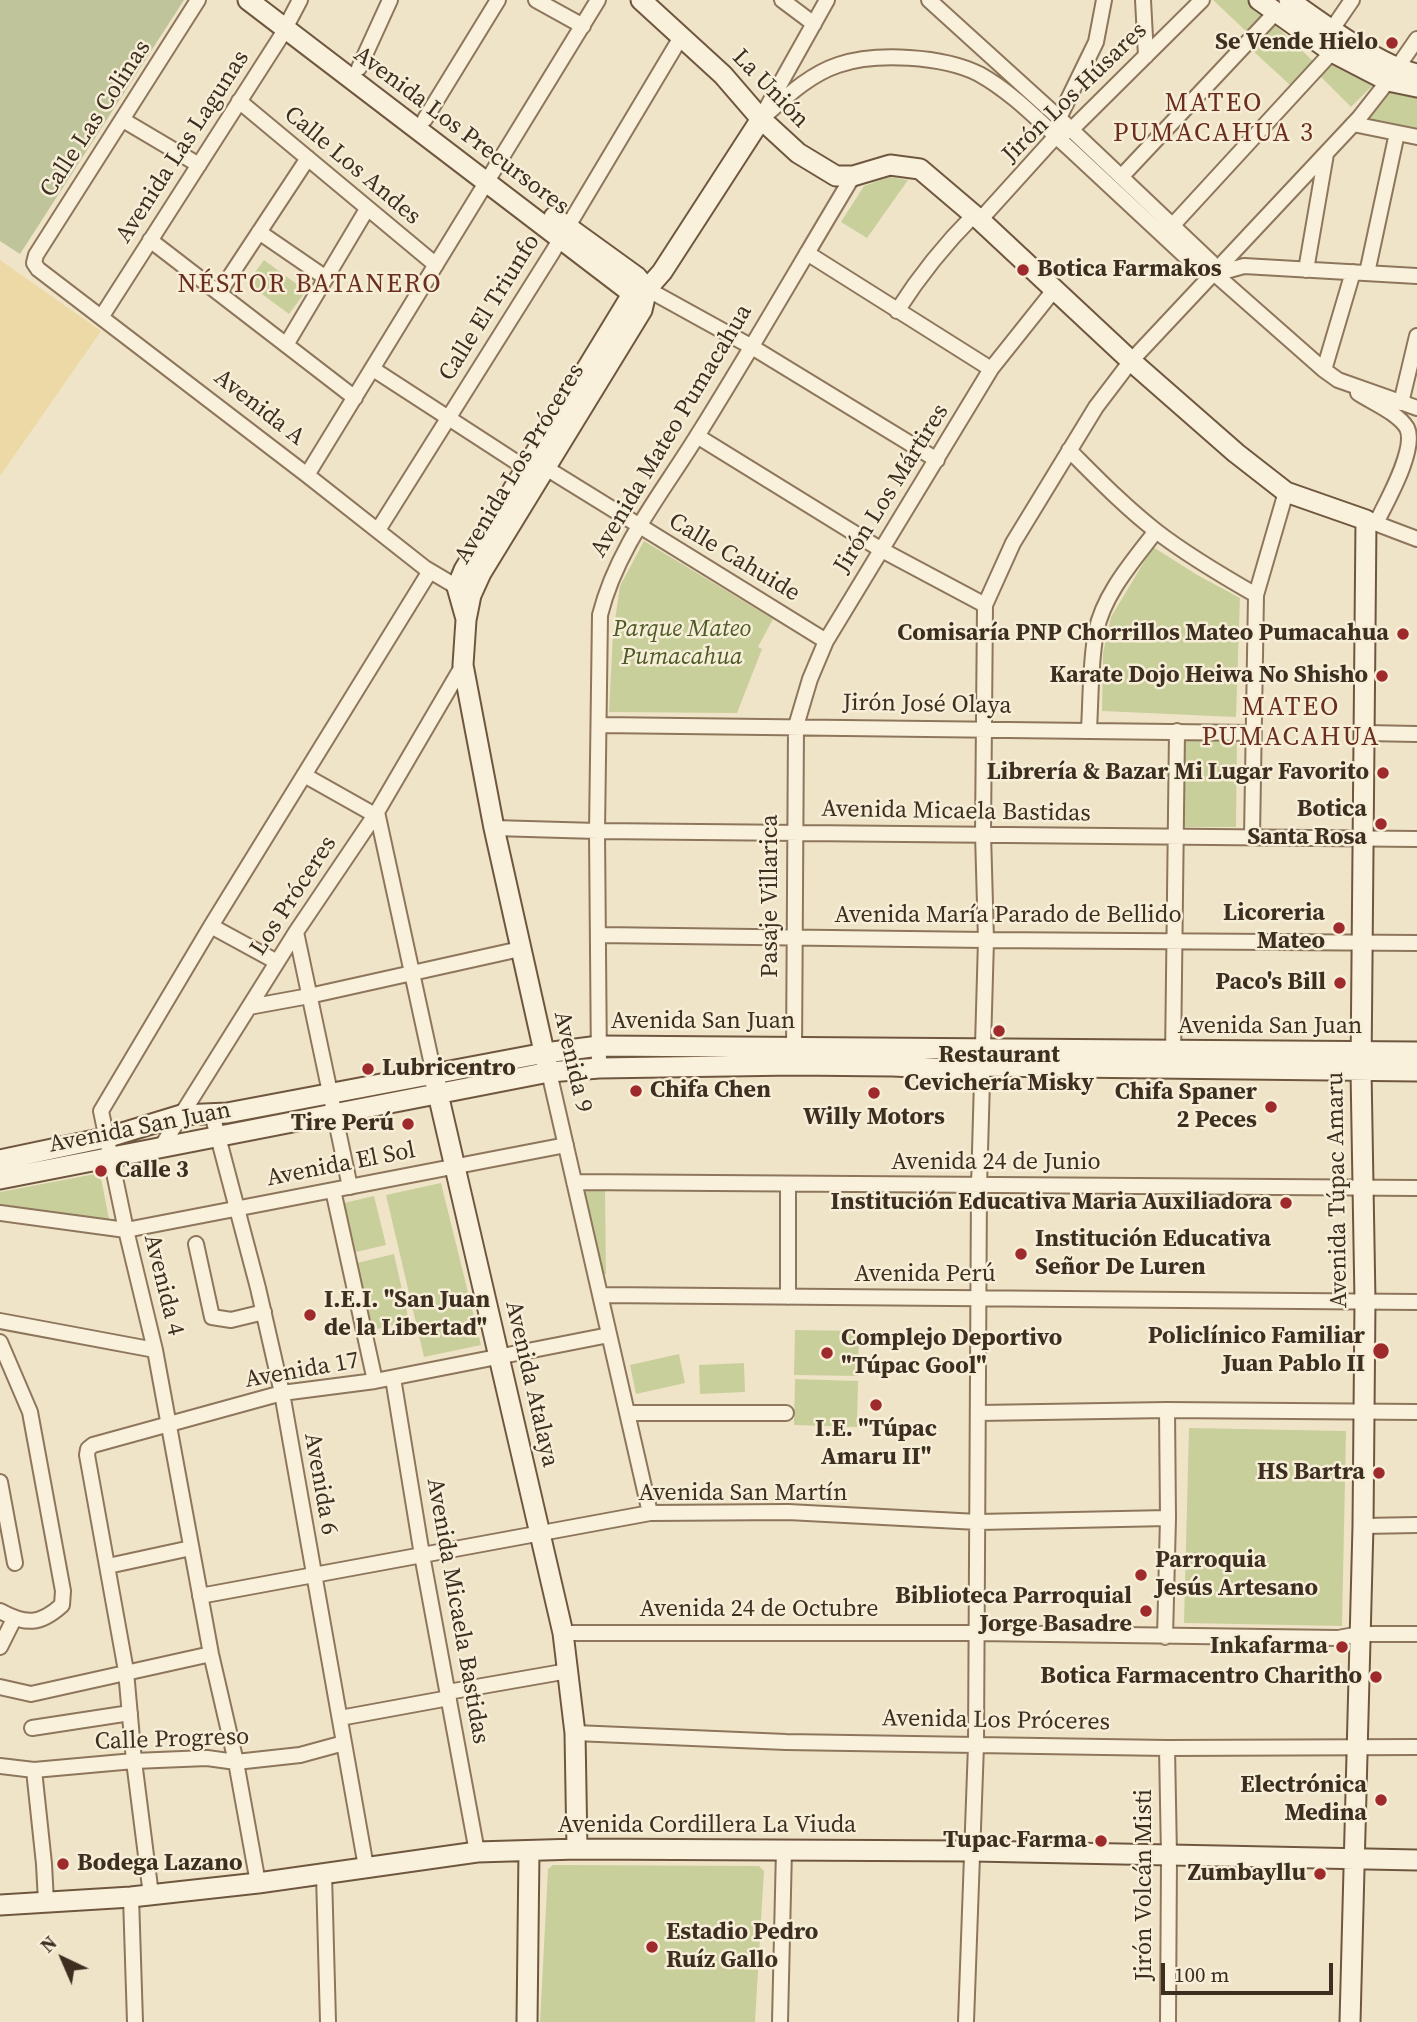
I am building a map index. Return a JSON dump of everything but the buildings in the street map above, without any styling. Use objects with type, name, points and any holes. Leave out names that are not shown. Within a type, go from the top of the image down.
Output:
[{"type":"street","name":"Calle Las Colinas","points":[[34,264],[36,255],[198,0]]},
{"type":"street","name":"Avenida Los Precursores","points":[[248,0],[292,15],[491,177],[564,232],[637,277],[647,289],[752,347],[937,460]]},
{"type":"street","name":"Avenida Los Precursores","points":[[270,0],[425,119],[491,177]]},
{"type":"street","points":[[359,68],[390,0]]},
{"type":"street","points":[[425,119],[498,0]]},
{"type":"street","points":[[536,0],[583,26]]},
{"type":"street","points":[[307,474],[598,0]]},
{"type":"street","name":"La Unión","points":[[641,0],[723,75],[761,119],[798,153],[836,176],[853,176]]},
{"type":"street","points":[[782,0],[814,24]]},
{"type":"street","name":"Avenida Los Próceres","points":[[466,620],[471,595],[481,573],[628,301],[647,289],[673,257],[761,119],[827,0]]},
{"type":"street","points":[[929,0],[1211,262],[1215,274],[1324,370],[1398,419],[1408,429],[1412,453],[1371,522]]},
{"type":"street","points":[[1056,136],[1059,118],[1096,42],[1103,6],[1091,0]]},
{"type":"street","points":[[1143,0],[1146,56]]},
{"type":"street","name":"Jirón Los Húsares","points":[[897,310],[947,242],[977,218],[1056,136],[1071,130],[1202,0]]},
{"type":"street","points":[[1172,226],[1328,42],[1352,0]]},
{"type":"street","points":[[1121,177],[1273,4],[1328,42],[1417,87]]},
{"type":"street","name":"Avenida Las Lagunas","points":[[102,316],[292,15]]},
{"type":"street","name":"Calle El Triunfo","points":[[378,530],[564,232],[681,37]]},
{"type":"street","points":[[966,2022],[976,1745],[979,1186],[986,940],[983,834],[985,605],[1013,543],[1096,407],[1131,361],[1314,176],[1326,154],[1393,75],[1417,39]]},
{"type":"street","points":[[761,119],[804,82],[839,65],[882,57],[935,61],[977,74],[997,86],[1056,136],[1201,271],[1215,274],[1244,266],[1417,276]]},
{"type":"street","points":[[1393,75],[1417,74]]},
{"type":"street","name":"Calle Los Andes","points":[[239,101],[436,265]]},
{"type":"street","points":[[123,120],[199,165]]},
{"type":"street","points":[[1353,124],[1417,137]]},
{"type":"street","points":[[1324,370],[1360,273],[1396,133]]},
{"type":"street","points":[[219,293],[307,158]]},
{"type":"street","points":[[853,176],[890,165],[920,169],[977,218],[1131,361],[1236,453],[1286,492],[1417,539]]},
{"type":"street","name":"Avenida Mateo Pumacahua","points":[[599,1068],[597,831],[600,615],[610,581],[639,527],[752,347],[853,176]]},
{"type":"street","points":[[1306,270],[1314,176]]},
{"type":"street","points":[[286,345],[367,209]]},
{"type":"street","points":[[260,232],[326,278]]},
{"type":"street","points":[[150,240],[355,398]]},
{"type":"street","points":[[807,253],[991,369]]},
{"type":"street","name":"Avenida A","points":[[34,264],[430,570],[457,587]]},
{"type":"street","name":"Jirón Los Mártires","points":[[796,726],[810,679],[826,641],[880,549],[991,369],[1054,290]]},
{"type":"street","points":[[1401,403],[1417,336]]},
{"type":"street","name":"Calle Cahuide","points":[[373,369],[448,417],[639,527],[826,641]]},
{"type":"street","points":[[1338,380],[1417,408]]},
{"type":"street","points":[[697,436],[880,549],[985,605]]},
{"type":"street","points":[[1069,450],[1110,492],[1156,531],[1202,564],[1256,595]]},
{"type":"street","name":"Avenida Los Próceres","points":[[466,620],[457,587],[464,570],[537,468]]},
{"type":"street","points":[[1252,836],[1256,595],[1286,492]]},
{"type":"street","name":"Avenida Túpac Amaru","points":[[1350,2022],[1363,1526],[1365,1301],[1361,1061],[1371,522]]},
{"type":"street","points":[[1089,729],[1096,630],[1126,569],[1156,531]]},
{"type":"street","name":"Avenida 4","points":[[258,1883],[236,1762],[211,1654],[155,1350],[101,1114],[102,1107],[211,926],[430,570]]},
{"type":"street","name":"Avenida 9","points":[[466,620],[463,665],[494,828],[650,1513]]},
{"type":"street","name":"Los Próceres","points":[[160,1149],[296,932],[376,813],[463,665]]},
{"type":"street","name":"Jirón José Olaya","points":[[600,725],[1254,733]]},
{"type":"street","name":"Pasaje Villarica","points":[[794,1056],[796,726]]},
{"type":"street","points":[[1173,1059],[1177,732]]},
{"type":"street","points":[[1365,733],[1417,734]]},
{"type":"street","points":[[304,775],[376,813]]},
{"type":"street","name":"Avenida Atalaya","points":[[376,813],[563,1633],[575,1732],[577,1849]]},
{"type":"street","name":"Avenida Micaela Bastidas","points":[[494,828],[1417,839]]},
{"type":"street","points":[[211,926],[277,962]]},
{"type":"street","points":[[296,932],[350,1187]]},
{"type":"street","name":"Avenida María Parado de Bellido","points":[[599,935],[1417,943]]},
{"type":"street","points":[[249,1007],[520,949]]},
{"type":"street","name":"Avenida San Juan","points":[[0,1179],[438,1094],[599,1045],[794,1056],[1361,1061],[1417,1071]]},
{"type":"street","name":"Avenida San Juan","points":[[1361,1061],[1417,1052]]},
{"type":"street","name":"Avenida San Juan","points":[[0,1160],[107,1137],[181,1115],[227,1113],[434,1074],[547,1063],[599,1068],[794,1056]]},
{"type":"street","name":"Avenida 6","points":[[212,1114],[264,1312],[282,1393],[366,1867]]},
{"type":"street","name":"Avenida El Sol","points":[[0,1213],[126,1230],[566,1145]]},
{"type":"street","name":"Avenida 24 de Junio","points":[[574,1182],[1417,1188]]},
{"type":"street","points":[[788,1184],[788,1297]]},
{"type":"street","points":[[333,1190],[375,1381]]},
{"type":"street","points":[[196,1244],[212,1317],[231,1320],[264,1312]]},
{"type":"street","name":"Avenida Perú","points":[[600,1295],[1417,1302]]},
{"type":"street","points":[[0,1321],[155,1350]]},
{"type":"street","name":"Avenida 17","points":[[108,1566],[87,1455],[88,1449],[93,1445],[282,1393],[393,1378],[609,1335]]},
{"type":"street","points":[[0,1342],[5,1369],[30,1412],[62,1591],[62,1605],[50,1616],[34,1622],[14,1619],[0,1611]]},
{"type":"street","name":"Avenida Micaela Bastidas","points":[[393,1378],[422,1555],[477,1852]]},
{"type":"street","points":[[979,1413],[1167,1410],[1417,1412]]},
{"type":"street","points":[[1165,1637],[1167,1410]]},
{"type":"street","points":[[627,1413],[786,1413]]},
{"type":"street","points":[[0,1482],[15,1563]]},
{"type":"street","name":"Avenida San Martín","points":[[200,1596],[650,1513],[788,1512],[978,1522],[1168,1518]]},
{"type":"street","points":[[1363,1526],[1417,1525]]},
{"type":"street","points":[[152,1895],[134,1761],[126,1671],[108,1566],[191,1548]]},
{"type":"street","points":[[0,1647],[14,1619]]},
{"type":"street","name":"Avenida 24 de Octubre","points":[[563,1633],[977,1633],[1338,1638],[1360,1634],[1417,1634]]},
{"type":"street","points":[[0,1686],[31,1694],[211,1654]]},
{"type":"street","points":[[340,1718],[568,1671]]},
{"type":"street","points":[[32,1728],[130,1713]]},
{"type":"street","name":"Avenida Los Próceres","points":[[575,1732],[786,1742],[1167,1748],[1417,1747]]},
{"type":"street","name":"Calle Progreso","points":[[0,1766],[34,1770],[207,1758],[236,1762],[300,1755],[344,1742]]},
{"type":"street","name":"Jirón Volcán Misti","points":[[1167,1748],[1168,2022]]},
{"type":"street","points":[[34,1770],[46,1902]]},
{"type":"street","points":[[780,2022],[784,1849]]},
{"type":"street","name":"Avenida Cordillera La Viuda","points":[[0,1905],[152,1895],[477,1852],[784,1849],[1417,1860]]},
{"type":"street","points":[[527,2022],[529,1851]]},
{"type":"street","points":[[324,1874],[328,2022]]},
{"type":"street","points":[[131,1897],[135,2022]]},
{"type":"green space","points":[[0,0],[184,0],[20,254],[0,241]]},
{"type":"green space","points":[[1213,0],[1248,0],[1265,16],[1248,33]]},
{"type":"green space","points":[[1275,25],[1313,61],[1290,85],[1252,50]]},
{"type":"green space","points":[[1331,61],[1368,81],[1372,86],[1351,107],[1318,74]]},
{"type":"green space","points":[[1386,92],[1417,98],[1417,134],[1358,123]]},
{"type":"green space","points":[[889,177],[908,180],[867,238],[841,222],[864,186]]},
{"type":"green space","points":[[264,260],[306,291],[289,314],[247,283]]},
{"type":"green space","name":"Parque Mateo Pumacahua","points":[[644,541],[773,619],[758,647],[762,649],[737,713],[609,712],[613,633],[620,586]]},
{"type":"green space","points":[[1153,547],[1240,598],[1236,717],[1102,711],[1103,653],[1111,617]]},
{"type":"green space","points":[[1180,735],[1237,736],[1236,827],[1180,827]]},
{"type":"green space","points":[[100,1173],[110,1224],[0,1208],[0,1192]]},
{"type":"green space","points":[[441,1183],[481,1345],[424,1357],[386,1195]]},
{"type":"green space","points":[[589,1189],[605,1190],[606,1274],[602,1275],[585,1197]]},
{"type":"green space","points":[[374,1196],[386,1245],[356,1252],[344,1203]]},
{"type":"green space","points":[[394,1254],[409,1321],[373,1330],[357,1263]]},
{"type":"green space","name":"Complejo Deportivo \"Túpac Gool\"","points":[[795,1330],[859,1331],[858,1376],[794,1375]]},
{"type":"green space","points":[[679,1354],[685,1383],[636,1394],[630,1365]]},
{"type":"green space","points":[[744,1363],[745,1392],[700,1394],[699,1365]]},
{"type":"green space","points":[[795,1379],[858,1381],[857,1427],[794,1425]]},
{"type":"green space","points":[[1189,1428],[1346,1431],[1342,1626],[1184,1623]]},
{"type":"green space","name":"Estadio Pedro Ruíz Gallo","points":[[553,1865],[759,1866],[764,1871],[755,2022],[540,2022],[548,1869]]},
{"type":"sand","points":[[0,260],[101,331],[0,476]]},
{"type":"place","name":"Se Vende Hielo","points":[[1392,43]]},
{"type":"place","name":"Botica Farmakos","points":[[1023,270]]},
{"type":"place","name":"Comisaría PNP Chorrillos Mateo Pumacahua","points":[[1403,634]]},
{"type":"place","name":"Karate Dojo Heiwa No Shisho","points":[[1382,676]]},
{"type":"place","name":"Librería & Bazar Mi Lugar Favorito","points":[[1383,773]]},
{"type":"place","name":"Botica Santa Rosa","points":[[1381,824]]},
{"type":"place","name":"Licoreria Mateo","points":[[1339,928]]},
{"type":"place","name":"Paco's Bill","points":[[1340,983]]},
{"type":"place","name":"Restaurant Cevichería Misky","points":[[999,1031]]},
{"type":"place","name":"Lubricentro","points":[[368,1069]]},
{"type":"place","name":"Chifa Chen","points":[[636,1091]]},
{"type":"place","name":"Willy Motors","points":[[874,1093]]},
{"type":"place","name":"Chifa Spaner 2 Peces","points":[[1271,1107]]},
{"type":"place","name":"Tire Perú","points":[[408,1124]]},
{"type":"place","name":"Calle 3","points":[[101,1171]]},
{"type":"place","name":"Institución Educativa Maria Auxiliadora","points":[[1286,1203]]},
{"type":"place","name":"Institución Educativa Señor De Luren","points":[[1021,1254]]},
{"type":"place","name":"I.E.I. \"San Juan de la Libertad\"","points":[[310,1315]]},
{"type":"place","name":"Policlínico Familiar Juan Pablo II","points":[[1381,1351]]},
{"type":"place","name":"Complejo Deportivo \"Túpac Gool\"","points":[[827,1353]]},
{"type":"place","name":"I.E. \"Túpac Amaru II\"","points":[[876,1405]]},
{"type":"place","name":"HS Bartra","points":[[1379,1473]]},
{"type":"place","name":"Parroquia Jesús Artesano","points":[[1141,1575]]},
{"type":"place","name":"Biblioteca Parroquial Jorge Basadre","points":[[1146,1611]]},
{"type":"place","name":"Inkafarma","points":[[1342,1647]]},
{"type":"place","name":"Botica Farmacentro Charitho","points":[[1376,1677]]},
{"type":"place","name":"Electrónica Medina","points":[[1381,1800]]},
{"type":"place","name":"Tupac Farma","points":[[1101,1841]]},
{"type":"place","name":"Bodega Lazano","points":[[63,1864]]},
{"type":"place","name":"Zumbayllu","points":[[1320,1874]]},
{"type":"place","name":"Estadio Pedro Ruíz Gallo","points":[[652,1947]]},
{"type":"district","name":"MATEO PUMACAHUA 3","points":[[1214,119]]},
{"type":"district","name":"NÉSTOR BATANERO","points":[[310,285]]},
{"type":"district","name":"MATEO PUMACAHUA","points":[[1291,723]]}]
